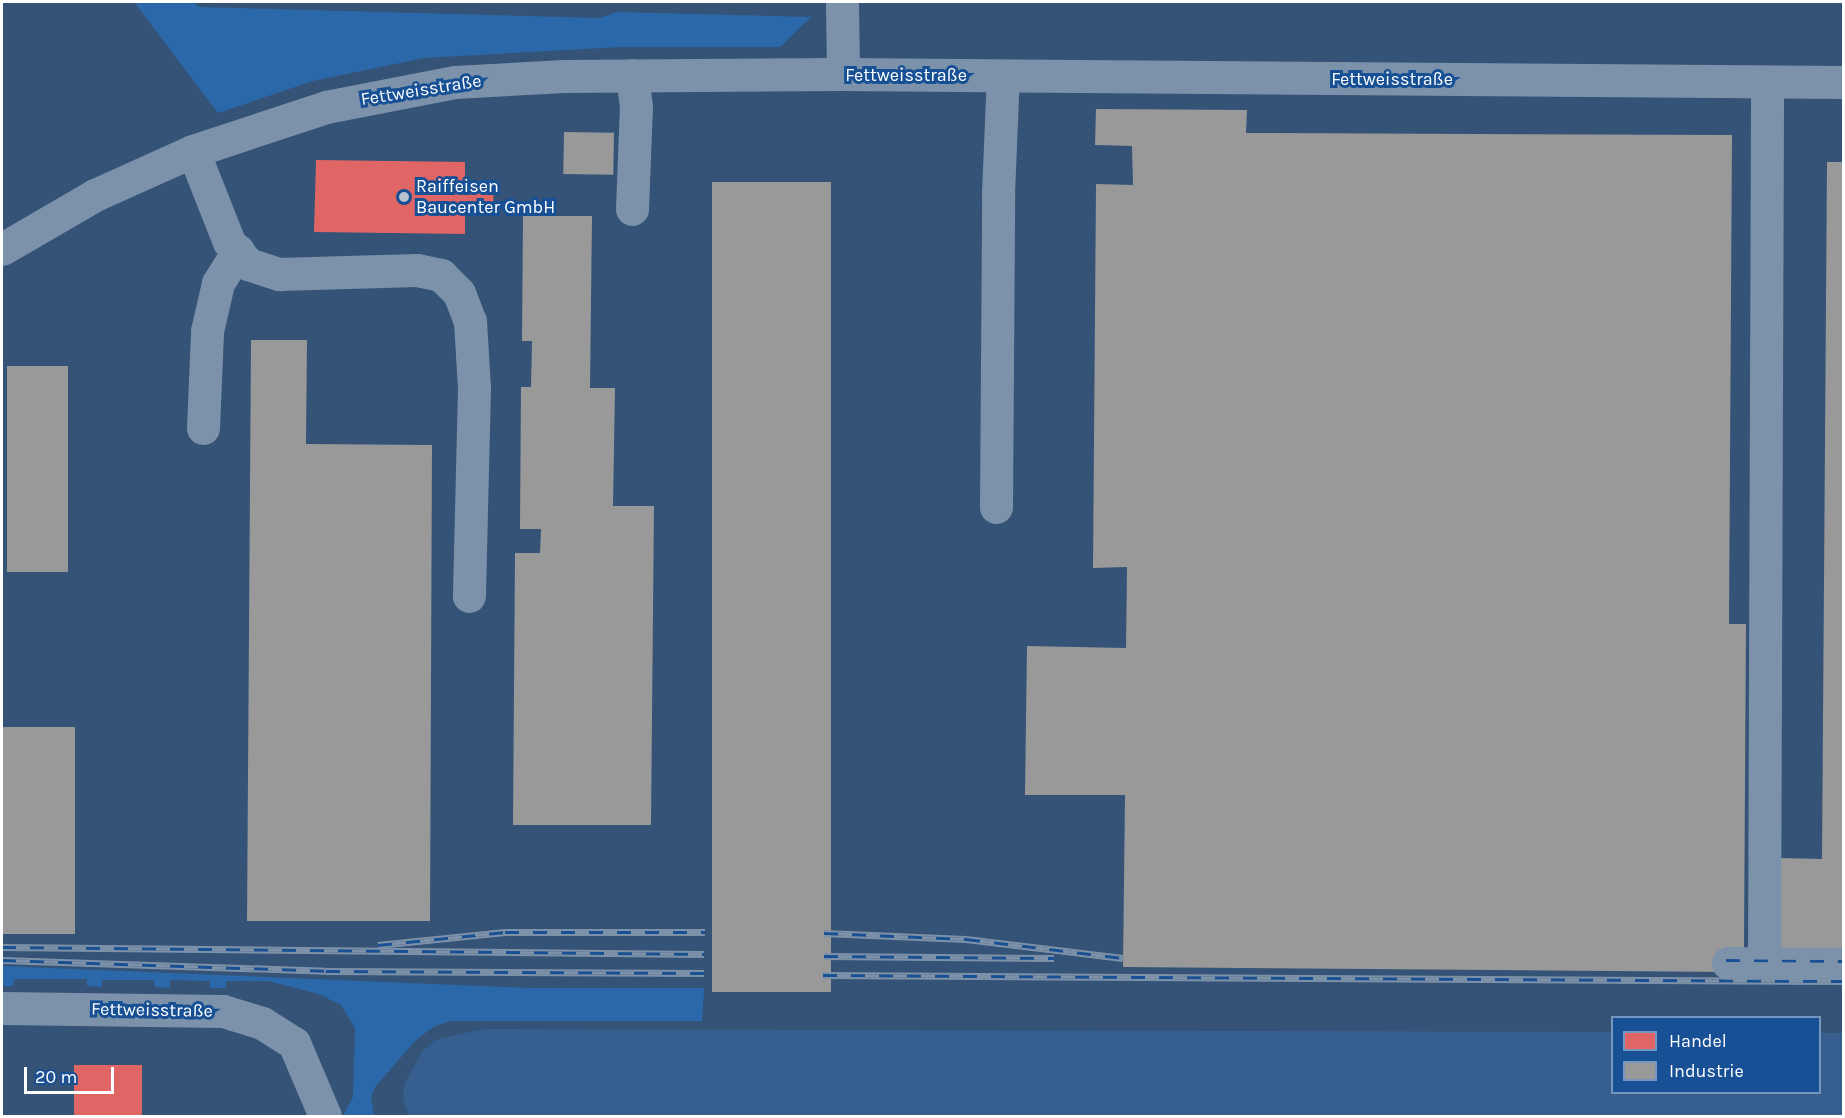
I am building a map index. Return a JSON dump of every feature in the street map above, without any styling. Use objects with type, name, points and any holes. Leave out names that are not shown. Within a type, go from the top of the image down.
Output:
[{"type":"street","points":[[842,2],[843,74]]},
{"type":"street","name":"Fettweisstraße","points":[[2,249],[95,195],[193,151],[270,123],[385,94],[455,82],[632,75],[843,74],[1844,82]]},
{"type":"street","points":[[632,75],[636,107],[632,209]]},
{"type":"street","points":[[996,507],[998,193],[1003,76]]},
{"type":"street","points":[[1764,963],[1767,82]]},
{"type":"street","points":[[193,151],[214,208],[238,251],[248,264],[279,274],[417,270],[441,275],[459,293],[470,321],[474,388],[469,596]]},
{"type":"street","points":[[203,428],[207,331],[218,283],[238,251]]},
{"type":"street","points":[[1728,963],[1844,964]]},
{"type":"street","name":"Fettweisstraße","points":[[2,1008],[223,1011],[262,1023],[294,1043],[325,1116]]},
{"type":"shaded area","points":[[134,2],[194,2],[199,7],[599,18],[617,12],[811,17],[780,47],[621,47],[424,58],[313,81],[218,113]]},
{"type":"shaded area","points":[[2,966],[529,988],[704,988],[704,992],[702,1021],[451,1021],[435,1026],[417,1039],[375,1087],[371,1097],[374,1116],[343,1116],[353,1097],[355,1028],[341,1005],[319,994],[268,981],[226,981],[226,988],[210,988],[210,981],[170,980],[170,988],[155,987],[154,980],[102,980],[102,987],[87,986],[87,979],[14,979],[13,986],[2,986]]},
{"type":"shaded area","points":[[483,1029],[1611,1032],[1611,1094],[1821,1094],[1821,1033],[1843,1033],[1843,1116],[409,1116],[403,1099],[404,1085],[421,1053],[435,1040]]},
{"type":"building: Handel","name":"Raiffeisen Baucenter GmbH","points":[[316,160],[465,162],[465,183],[494,184],[493,210],[465,210],[465,234],[314,232]]},
{"type":"building: Handel","points":[[74,1065],[142,1065],[142,1116],[74,1116]]},
{"type":"building: Industrie","points":[[1096,109],[1247,110],[1246,133],[1732,135],[1729,624],[1746,624],[1744,948],[1726,972],[1123,967],[1125,795],[1025,795],[1027,646],[1126,648],[1127,567],[1093,568],[1096,184],[1133,185],[1132,146],[1095,145]]},
{"type":"building: Industrie","points":[[564,132],[614,133],[613,175],[563,174]]},
{"type":"building: Industrie","points":[[1827,162],[1844,162],[1844,963],[1779,962],[1780,858],[1822,859]]},
{"type":"building: Industrie","points":[[712,182],[831,182],[831,992],[712,992]]},
{"type":"building: Industrie","points":[[523,216],[592,216],[590,388],[615,388],[613,506],[654,506],[651,825],[513,825],[515,553],[540,553],[541,529],[520,529],[521,387],[531,387],[532,341],[522,341]]},
{"type":"building: Industrie","points":[[251,340],[307,340],[306,444],[432,445],[430,921],[247,921]]},
{"type":"building: Industrie","points":[[7,366],[68,366],[68,572],[7,572]]},
{"type":"building: Industrie","points":[[2,727],[75,727],[75,934],[2,934]]},
{"type":"railway","points":[[378,945],[505,932],[705,932]]},
{"type":"railway","points":[[824,933],[966,939],[1123,958]]},
{"type":"railway","points":[[2,947],[704,954]]},
{"type":"railway","points":[[824,956],[1054,958]]},
{"type":"railway","points":[[2,960],[326,971],[704,973]]},
{"type":"railway","points":[[1726,960],[1844,961]]},
{"type":"railway","points":[[823,975],[1844,981]]},
{"type":"place","name":"Raiffeisen Baucenter GmbH","points":[[404,197]]}]
